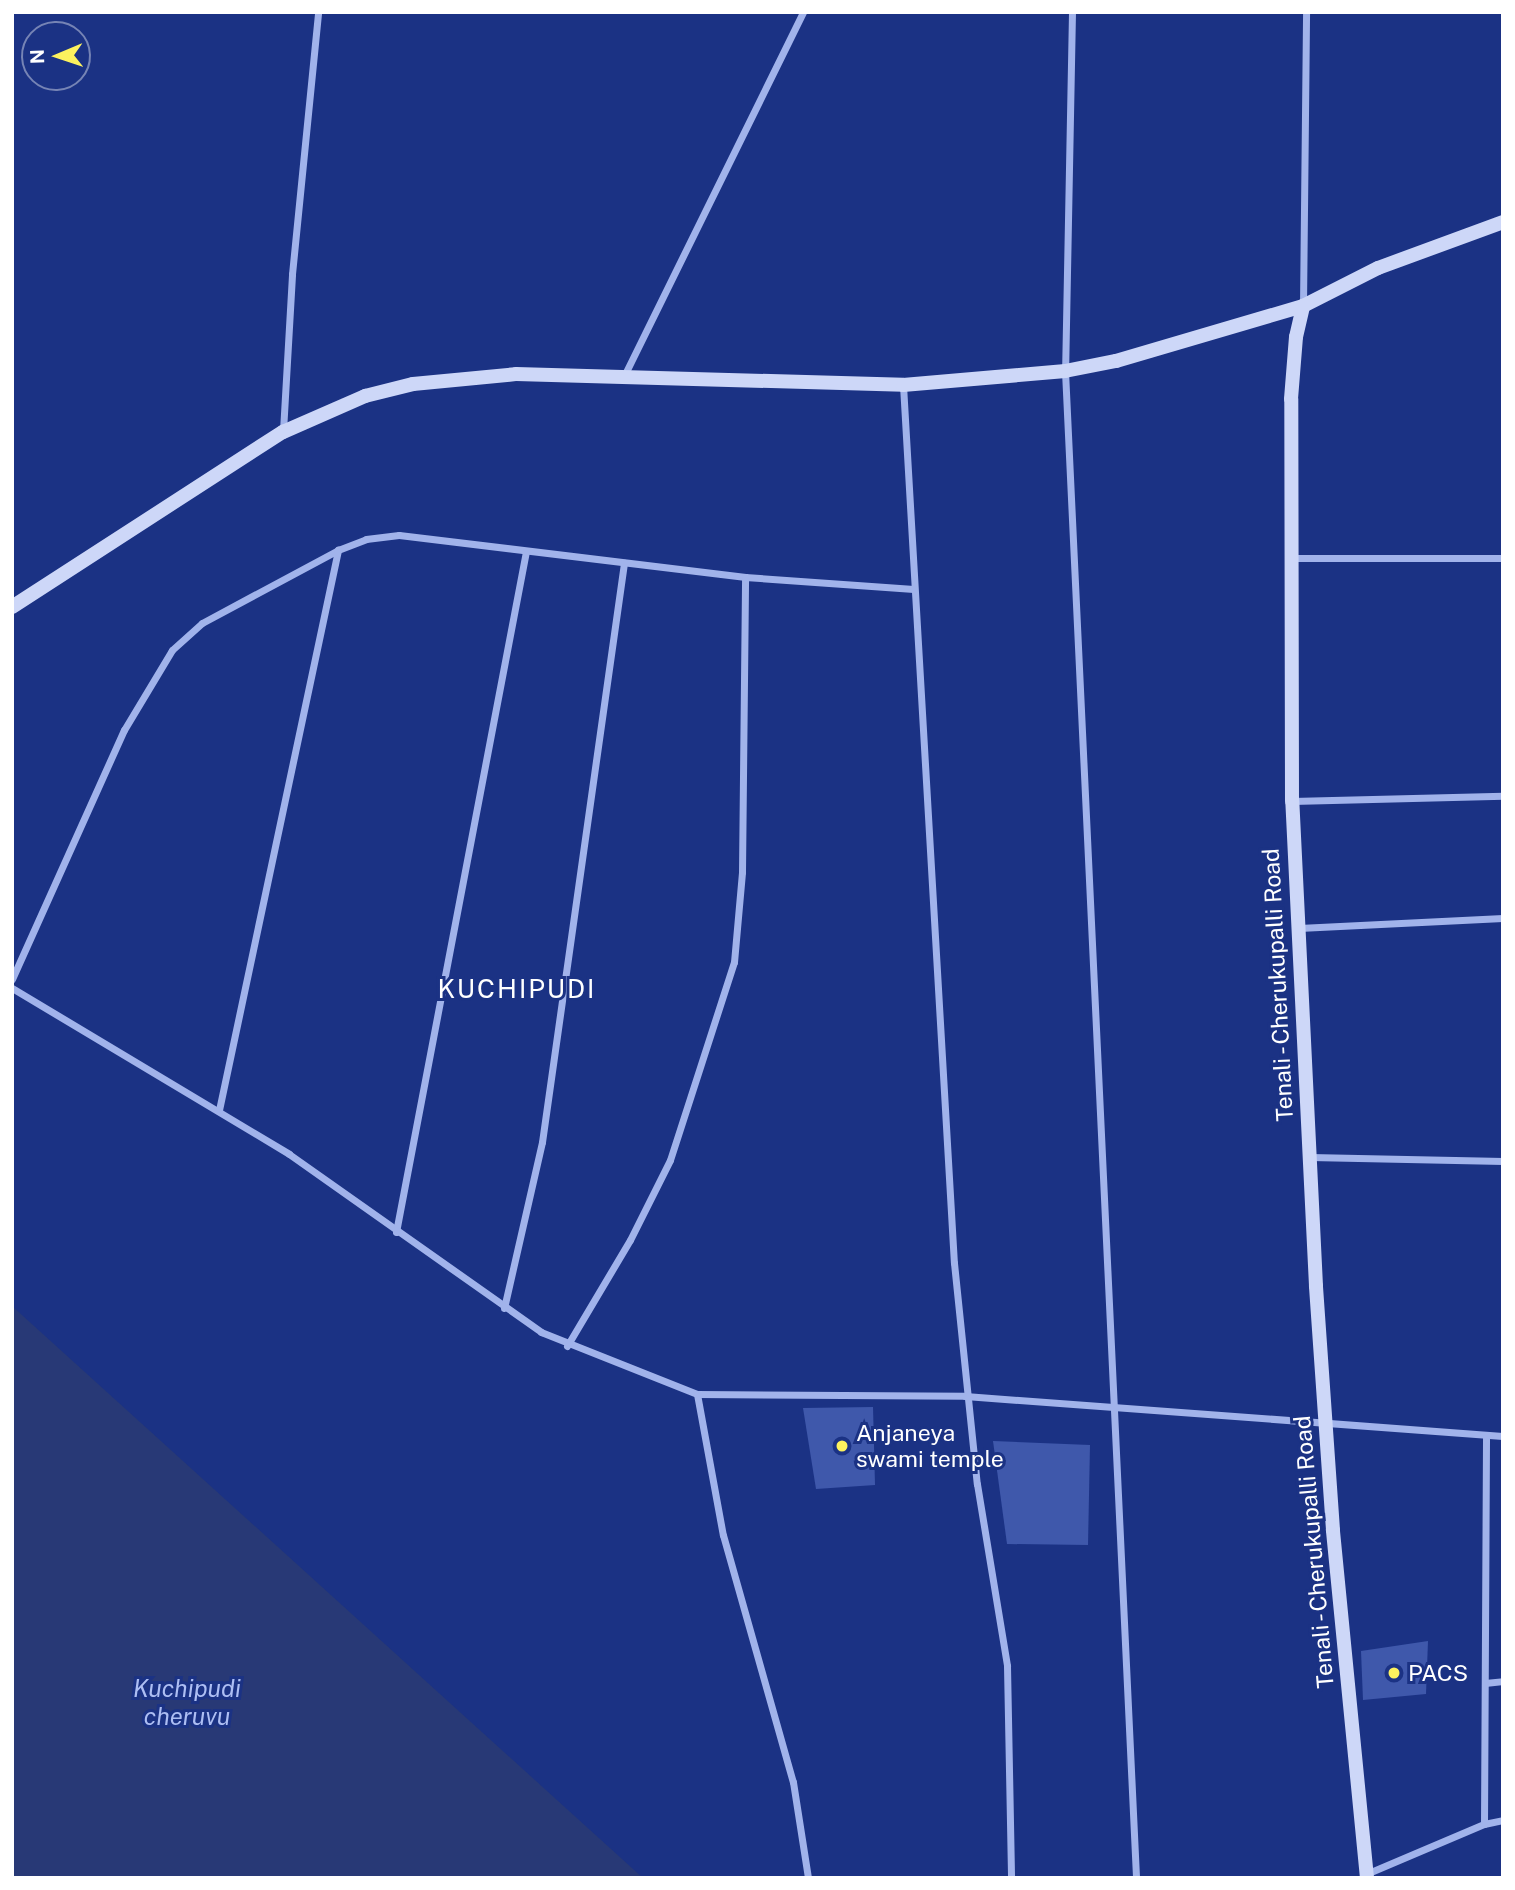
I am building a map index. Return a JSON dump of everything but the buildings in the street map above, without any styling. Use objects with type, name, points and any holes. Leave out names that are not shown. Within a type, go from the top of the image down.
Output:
[{"type":"main road","points":[[12,607],[283,432],[365,396],[413,384],[516,374],[903,385],[1065,371],[1191,343],[1303,306],[1378,268],[1503,222]]},
{"type":"main road","name":"Tenali - Cherukupalli Road","points":[[1303,306],[1291,399],[1292,801],[1326,1425],[1366,1876]]},
{"type":"street","points":[[283,432],[292,274],[318,12]]},
{"type":"street","points":[[623,378],[803,12]]},
{"type":"street","points":[[1072,12],[1065,371],[1136,1878]]},
{"type":"street","points":[[1303,306],[1306,12]]},
{"type":"street","points":[[903,385],[965,1396],[1007,1666],[1011,1878]]},
{"type":"street","points":[[12,979],[124,730],[172,650],[202,623],[338,550],[366,539],[400,535],[745,577],[914,589]]},
{"type":"street","points":[[219,1110],[338,550]]},
{"type":"street","points":[[396,1232],[526,551]]},
{"type":"street","points":[[1290,558],[1503,558]]},
{"type":"street","points":[[504,1308],[542,1142],[624,564]]},
{"type":"street","points":[[567,1346],[630,1240],[670,1160],[705,1062],[734,962],[742,872],[745,577]]},
{"type":"street","points":[[1292,801],[1503,796]]},
{"type":"street","points":[[1298,928],[1503,918]]},
{"type":"street","points":[[12,988],[219,1110],[504,1308],[567,1346],[696,1394],[965,1396],[1326,1425],[1503,1436]]},
{"type":"street","points":[[1310,1157],[1503,1161]]},
{"type":"street","points":[[696,1394],[723,1535],[793,1782],[808,1878]]},
{"type":"street","points":[[1484,1824],[1486,1435]]},
{"type":"street","points":[[1485,1683],[1503,1681]]},
{"type":"street","points":[[1366,1876],[1484,1824],[1503,1820]]},
{"type":"water","name":"Kuchipudi cheruvu","points":[[12,1306],[643,1878],[12,1878]]},
{"type":"place","name":"Anjaneya swami temple","points":[[842,1446]]},
{"type":"place","name":"PACS","points":[[1394,1673]]},
{"type":"district","name":"KUCHIPUDI","points":[[517,989]]}]
